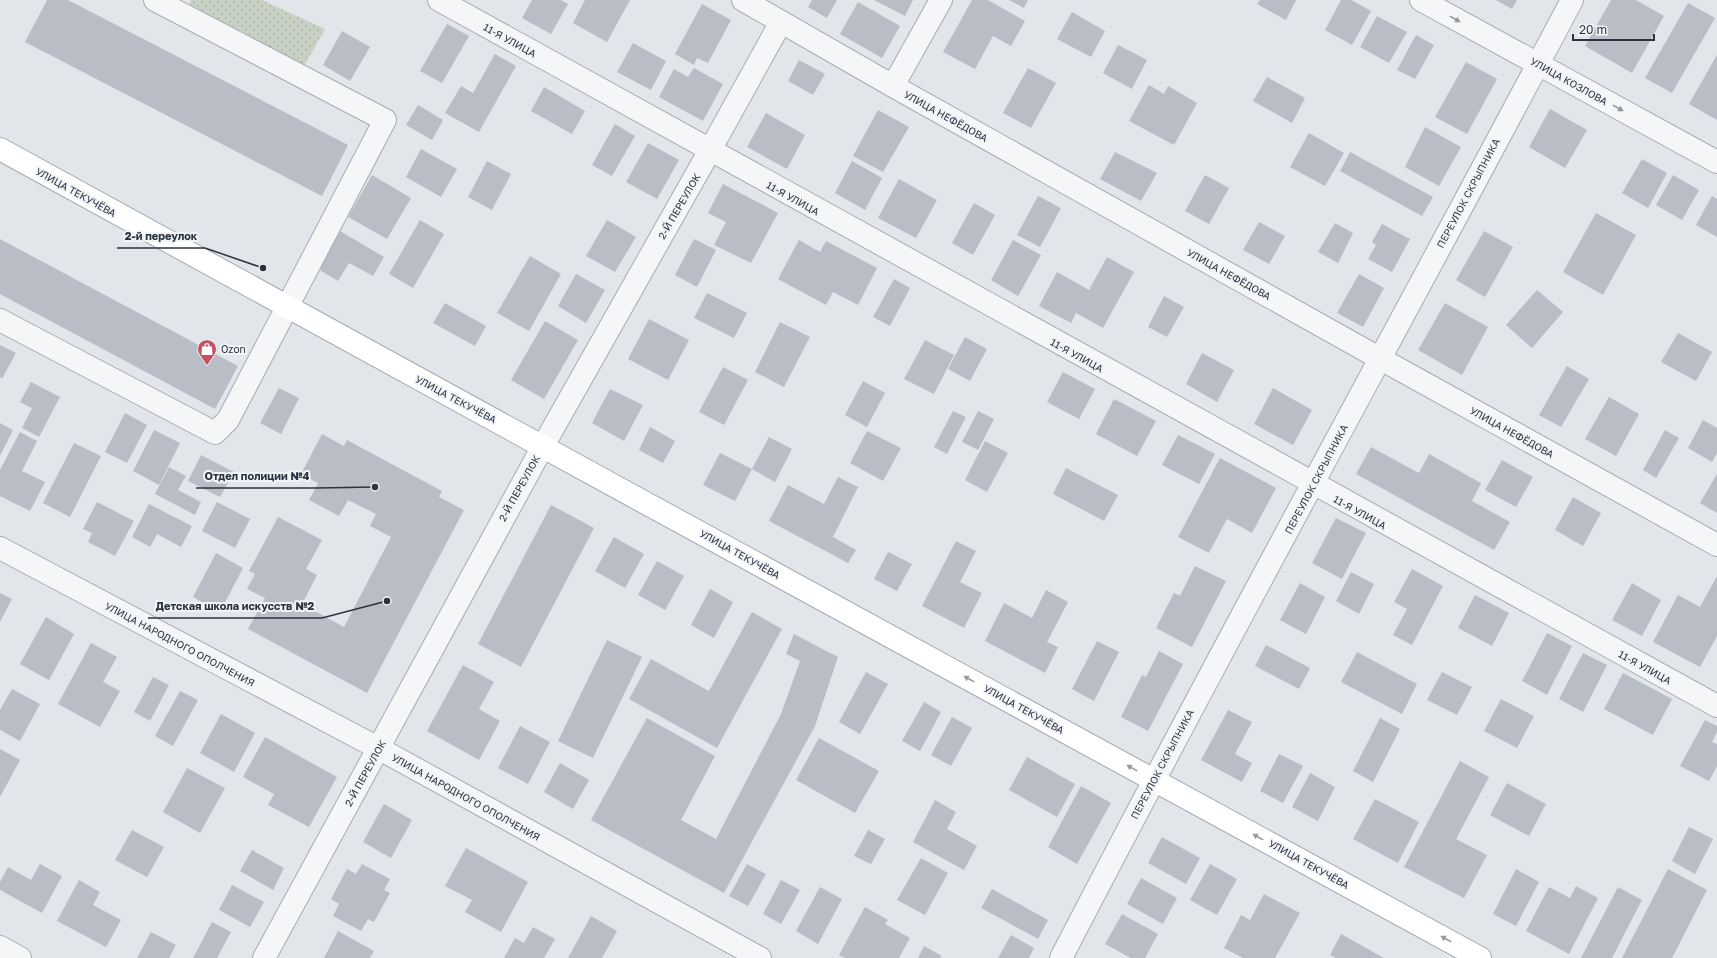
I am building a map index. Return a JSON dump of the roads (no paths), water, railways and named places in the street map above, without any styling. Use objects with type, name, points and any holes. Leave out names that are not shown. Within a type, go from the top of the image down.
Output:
[{"type":"main road","name":"УЛИЦА ТЕКУЧЁВА","points":[[0,149],[288,308],[1480,958]]},
{"type":"street","points":[[0,320],[215,433],[228,420],[288,308],[385,120],[155,0]]},
{"type":"street","name":"11-Я УЛИЦА","points":[[439,0],[709,152],[1312,486],[1717,706]]},
{"type":"street","name":"УЛИЦА НЕФЁДОВА","points":[[743,0],[893,86],[1379,358],[1717,545]]},
{"type":"street","points":[[893,86],[941,0]]},
{"type":"street","name":"УЛИЦА КОЗЛОВА","points":[[1421,0],[1717,162]]},
{"type":"street","name":"ПЕРЕУЛОК СКРЫПНИКА","points":[[1061,958],[1153,780],[1572,0]]},
{"type":"street","name":"2-Й ПЕРЕУЛОК","points":[[264,958],[543,446],[709,152],[780,22]]},
{"type":"street","name":"УЛИЦА НАРОДНОГО ОПОЛЧЕНИЯ","points":[[0,548],[378,748],[760,958]]},
{"type":"street","points":[[0,948],[20,958]]},
{"type":"place","name":"2-й переулок","points":[[263,268]]},
{"type":"place","name":"Ozon","points":[[207,366]]},
{"type":"place","name":"Отдел полиции №4","points":[[375,487]]},
{"type":"place","name":"Детская школа искусств №2","points":[[387,601]]}]
